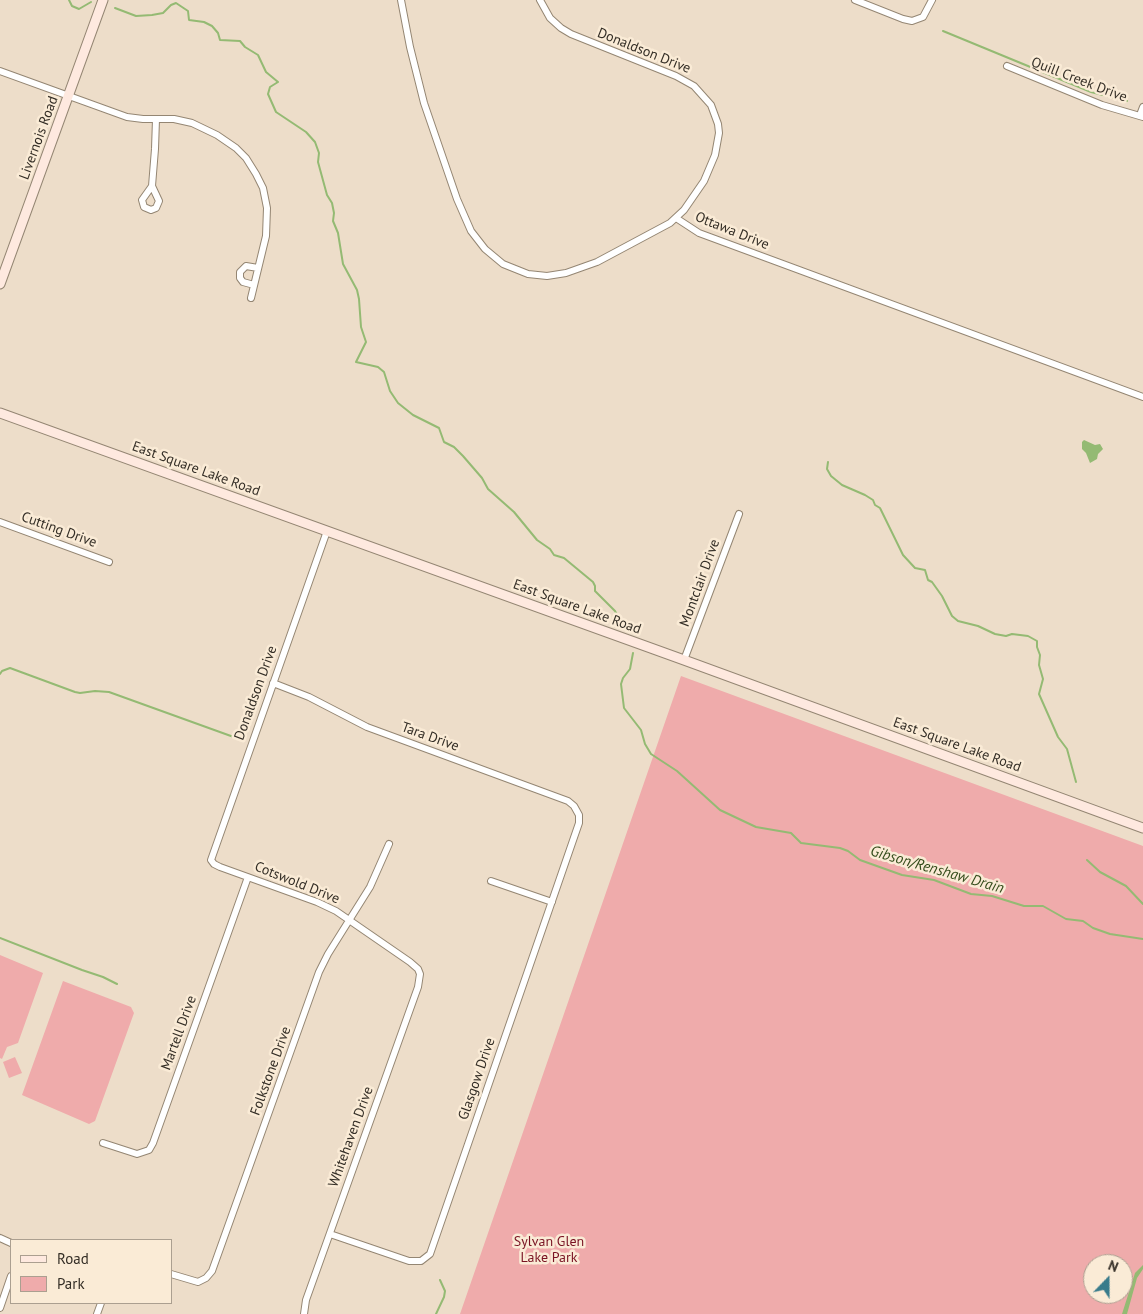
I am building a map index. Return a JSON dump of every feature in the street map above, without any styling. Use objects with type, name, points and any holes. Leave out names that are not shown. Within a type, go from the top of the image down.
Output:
[{"type":"main road","name":"Livernois Road","points":[[0,284],[103,0]]},
{"type":"main road","name":"East Square Lake Road","points":[[0,414],[684,660],[1143,828]]},
{"type":"street","name":"Ottawa Drive","points":[[401,0],[422,95],[454,191],[471,231],[478,241],[489,254],[510,268],[528,274],[547,276],[566,273],[597,262],[665,226],[676,218],[704,236],[1143,397]]},
{"type":"street","name":"Donaldson Drive","points":[[540,0],[550,18],[565,30],[579,38],[682,79],[698,89],[711,105],[718,124],[718,138],[710,171],[700,188],[676,218]]},
{"type":"street","points":[[858,1],[903,19],[916,21],[925,15],[932,0]]},
{"type":"street","name":"Quill Creek Drive","points":[[1007,66],[1102,105],[1141,116]]},
{"type":"street","points":[[0,71],[127,117],[184,121],[199,126],[230,143],[251,166],[260,182],[267,208],[267,231],[251,298]]},
{"type":"street","points":[[1141,116],[1143,107]]},
{"type":"street","points":[[152,186],[156,119]]},
{"type":"street","points":[[254,286],[243,282],[240,278],[240,272],[246,266],[258,268]]},
{"type":"street","name":"Montclair Drive","points":[[684,660],[739,514]]},
{"type":"street","name":"Cutting Drive","points":[[0,522],[109,562]]},
{"type":"street","name":"Donaldson Drive","points":[[212,862],[212,854],[327,531]]},
{"type":"street","name":"Tara Drive","points":[[273,684],[309,697],[367,727],[568,802],[578,811]]},
{"type":"street","name":"Glasgow Drive","points":[[330,1234],[409,1262],[421,1261],[430,1254],[579,823],[578,811]]},
{"type":"street","name":"Folkstone Drive","points":[[172,1274],[198,1282],[206,1278],[212,1271],[319,972],[328,954],[370,887],[389,844]]},
{"type":"street","name":"Cotswold Drive","points":[[212,862],[220,867],[328,907],[350,920],[418,969]]},
{"type":"street","name":"Martell Drive","points":[[103,1143],[137,1154],[145,1152],[153,1143],[248,877]]},
{"type":"street","points":[[491,880],[552,902]]},
{"type":"street","name":"Whitehaven Drive","points":[[304,1314],[306,1300],[418,987],[420,977],[418,969]]},
{"type":"street","points":[[0,1308],[10,1279]]},
{"type":"green space","name":"Sylvan Glen Lake Park","points":[[681,676],[1143,846],[1143,1314],[460,1314]]},
{"type":"green space","points":[[0,955],[43,973],[18,1043],[7,1047],[2,1059],[0,1058]]},
{"type":"green space","points":[[63,981],[131,1007],[134,1013],[95,1121],[89,1124],[22,1095]]},
{"type":"green space","points":[[15,1057],[22,1073],[9,1078],[3,1062]]},
{"type":"shaded area","points":[[1084,440],[1095,445],[1100,444],[1103,449],[1098,454],[1097,459],[1090,463],[1082,449],[1082,442]]},
{"type":"shaded area","points":[[1143,1265],[1133,1292],[1133,1279],[1135,1273]]},
{"type":"shaded area","points":[[1125,1304],[1130,1304],[1127,1314],[1122,1314]]},
{"type":"waterway","name":"Gibson/Renshaw Drain","points":[[69,0],[72,6],[79,9],[91,2]]},
{"type":"waterway","name":"Gibson/Renshaw Drain","points":[[115,8],[136,16],[152,15],[163,13],[176,3],[188,11],[189,20],[204,22],[212,26],[218,33],[220,40],[240,41],[245,47],[258,55],[266,72],[278,82],[270,87],[268,94],[276,112],[306,132],[315,142],[319,153],[318,162],[327,195],[332,203],[333,221],[338,233],[343,264],[357,290],[359,299],[361,327],[366,342],[356,362],[378,367],[384,372],[390,391],[398,403],[413,415],[439,428],[444,442],[454,447],[463,456],[482,478],[488,489],[514,512],[537,540],[550,549],[554,555],[564,558],[593,582],[595,591],[615,611],[623,626]]},
{"type":"waterway","points":[[943,31],[1091,92],[1127,101]]},
{"type":"waterway","points":[[828,462],[827,469],[831,476],[842,485],[873,500],[875,505],[880,508],[903,555],[915,568],[925,570],[928,580],[932,582],[942,596],[952,616],[958,621],[978,626],[995,634],[1028,636],[1037,641],[1040,655],[1039,665],[1043,679],[1039,694],[1058,737],[1067,749],[1076,782]]},
{"type":"waterway","name":"Gibson/Renshaw Drain","points":[[633,653],[630,669],[621,684],[624,708],[641,730],[645,744],[651,754],[677,771],[720,810],[756,827],[791,833],[801,843],[840,848],[848,851],[860,860],[902,875],[934,880],[971,894],[992,896],[1024,906],[1043,906],[1066,919],[1083,921],[1093,928],[1110,934],[1143,939]]},
{"type":"waterway","points":[[0,674],[2,671],[10,668],[75,692],[109,692],[242,740]]},
{"type":"waterway","points":[[1087,860],[1100,872],[1126,886],[1143,904]]},
{"type":"waterway","points":[[0,938],[117,984]]},
{"type":"waterway","points":[[436,1314],[445,1291],[440,1280]]}]
